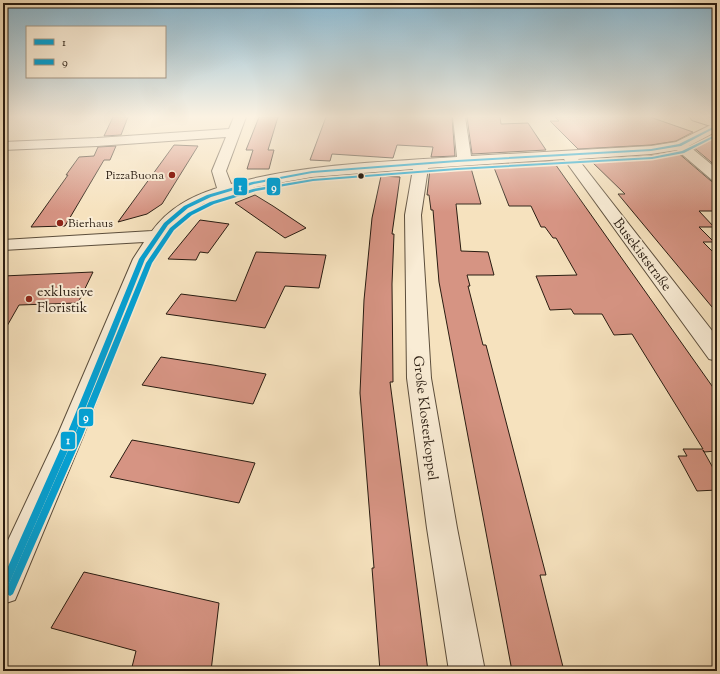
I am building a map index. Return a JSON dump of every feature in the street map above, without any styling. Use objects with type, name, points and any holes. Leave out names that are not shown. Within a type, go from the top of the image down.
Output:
[{"type":"street","points":[[226,191],[219,171],[228,148]]},
{"type":"street","points":[[463,148],[465,161]]},
{"type":"street","points":[[3,588],[71,434],[142,260],[156,236],[169,221],[186,208],[205,198],[226,191],[289,174],[660,148]]},
{"type":"street","points":[[684,148],[717,177]]},
{"type":"street","name":"Busekiststraße","points":[[568,155],[717,353]]},
{"type":"street","name":"Große Klosterkoppel","points":[[421,164],[413,215],[419,378],[442,528],[467,671]]},
{"type":"street","points":[[3,245],[156,236]]},
{"type":"building","points":[[97,148],[115,148],[110,160],[104,160],[65,226],[31,227],[79,157],[94,156]]},
{"type":"building","points":[[171,148],[196,148],[162,204],[147,214],[118,222]]},
{"type":"building","points":[[247,148],[268,148],[268,150],[274,150],[269,169],[247,169],[253,150],[246,150]]},
{"type":"building","points":[[314,148],[396,148],[393,158],[332,154],[330,161],[310,160]]},
{"type":"building","points":[[433,148],[454,148],[455,156],[431,157]]},
{"type":"building","points":[[471,148],[545,148],[546,150],[472,154]]},
{"type":"building","points":[[695,148],[717,148],[717,167]]},
{"type":"building","points":[[677,152],[711,181],[717,183],[717,211],[699,211],[714,227],[699,227],[714,242],[703,242],[717,256],[717,313],[618,194],[625,194],[590,160],[651,156]]},
{"type":"building","points":[[553,161],[717,393],[717,451],[704,452],[717,475],[717,490],[697,491],[678,456],[687,456],[683,449],[703,449],[632,334],[614,335],[602,314],[574,314],[571,309],[550,310],[536,276],[577,275],[556,238],[553,238],[545,227],[541,227],[531,206],[509,206],[493,165]]},
{"type":"building","points":[[478,166],[471,168],[481,204],[456,204],[461,251],[488,252],[494,275],[467,275],[470,286],[468,286],[483,345],[486,345],[546,575],[540,575],[564,671],[512,671],[439,282],[433,210],[431,210],[429,195],[427,195],[430,169]]},
{"type":"building","points":[[381,176],[400,177],[392,234],[394,234],[392,284],[393,382],[390,382],[428,671],[380,671],[372,568],[374,568],[360,393],[364,300],[372,218]]},
{"type":"building","points":[[255,195],[306,228],[285,238],[235,203]]},
{"type":"building","points":[[200,220],[229,224],[208,253],[200,252],[196,260],[168,259]]},
{"type":"building","points":[[256,252],[326,255],[319,288],[285,286],[265,328],[166,314],[181,294],[236,301]]},
{"type":"building","points":[[93,272],[78,303],[19,305],[3,333],[3,276]]},
{"type":"building","points":[[161,357],[266,374],[253,404],[142,385]]},
{"type":"building","points":[[132,440],[255,463],[239,503],[110,477]]},
{"type":"building","points":[[84,572],[219,603],[211,671],[131,671],[136,651],[51,628]]},
{"type":"transit line","name":"1","points":[[3,588],[71,434],[142,259],[166,224],[186,207],[209,196],[253,183],[312,172],[660,148]]},
{"type":"transit line","name":"9","points":[[10,591],[78,437],[149,263],[172,229],[190,214],[212,203],[255,190],[313,180],[457,169],[652,158],[683,152],[690,148]]},
{"type":"place","name":"PizzaBuona","points":[[172,175]]},
{"type":"place","name":"Bierhaus","points":[[60,223]]},
{"type":"place","name":"exklusive Floristik","points":[[29,299]]}]
